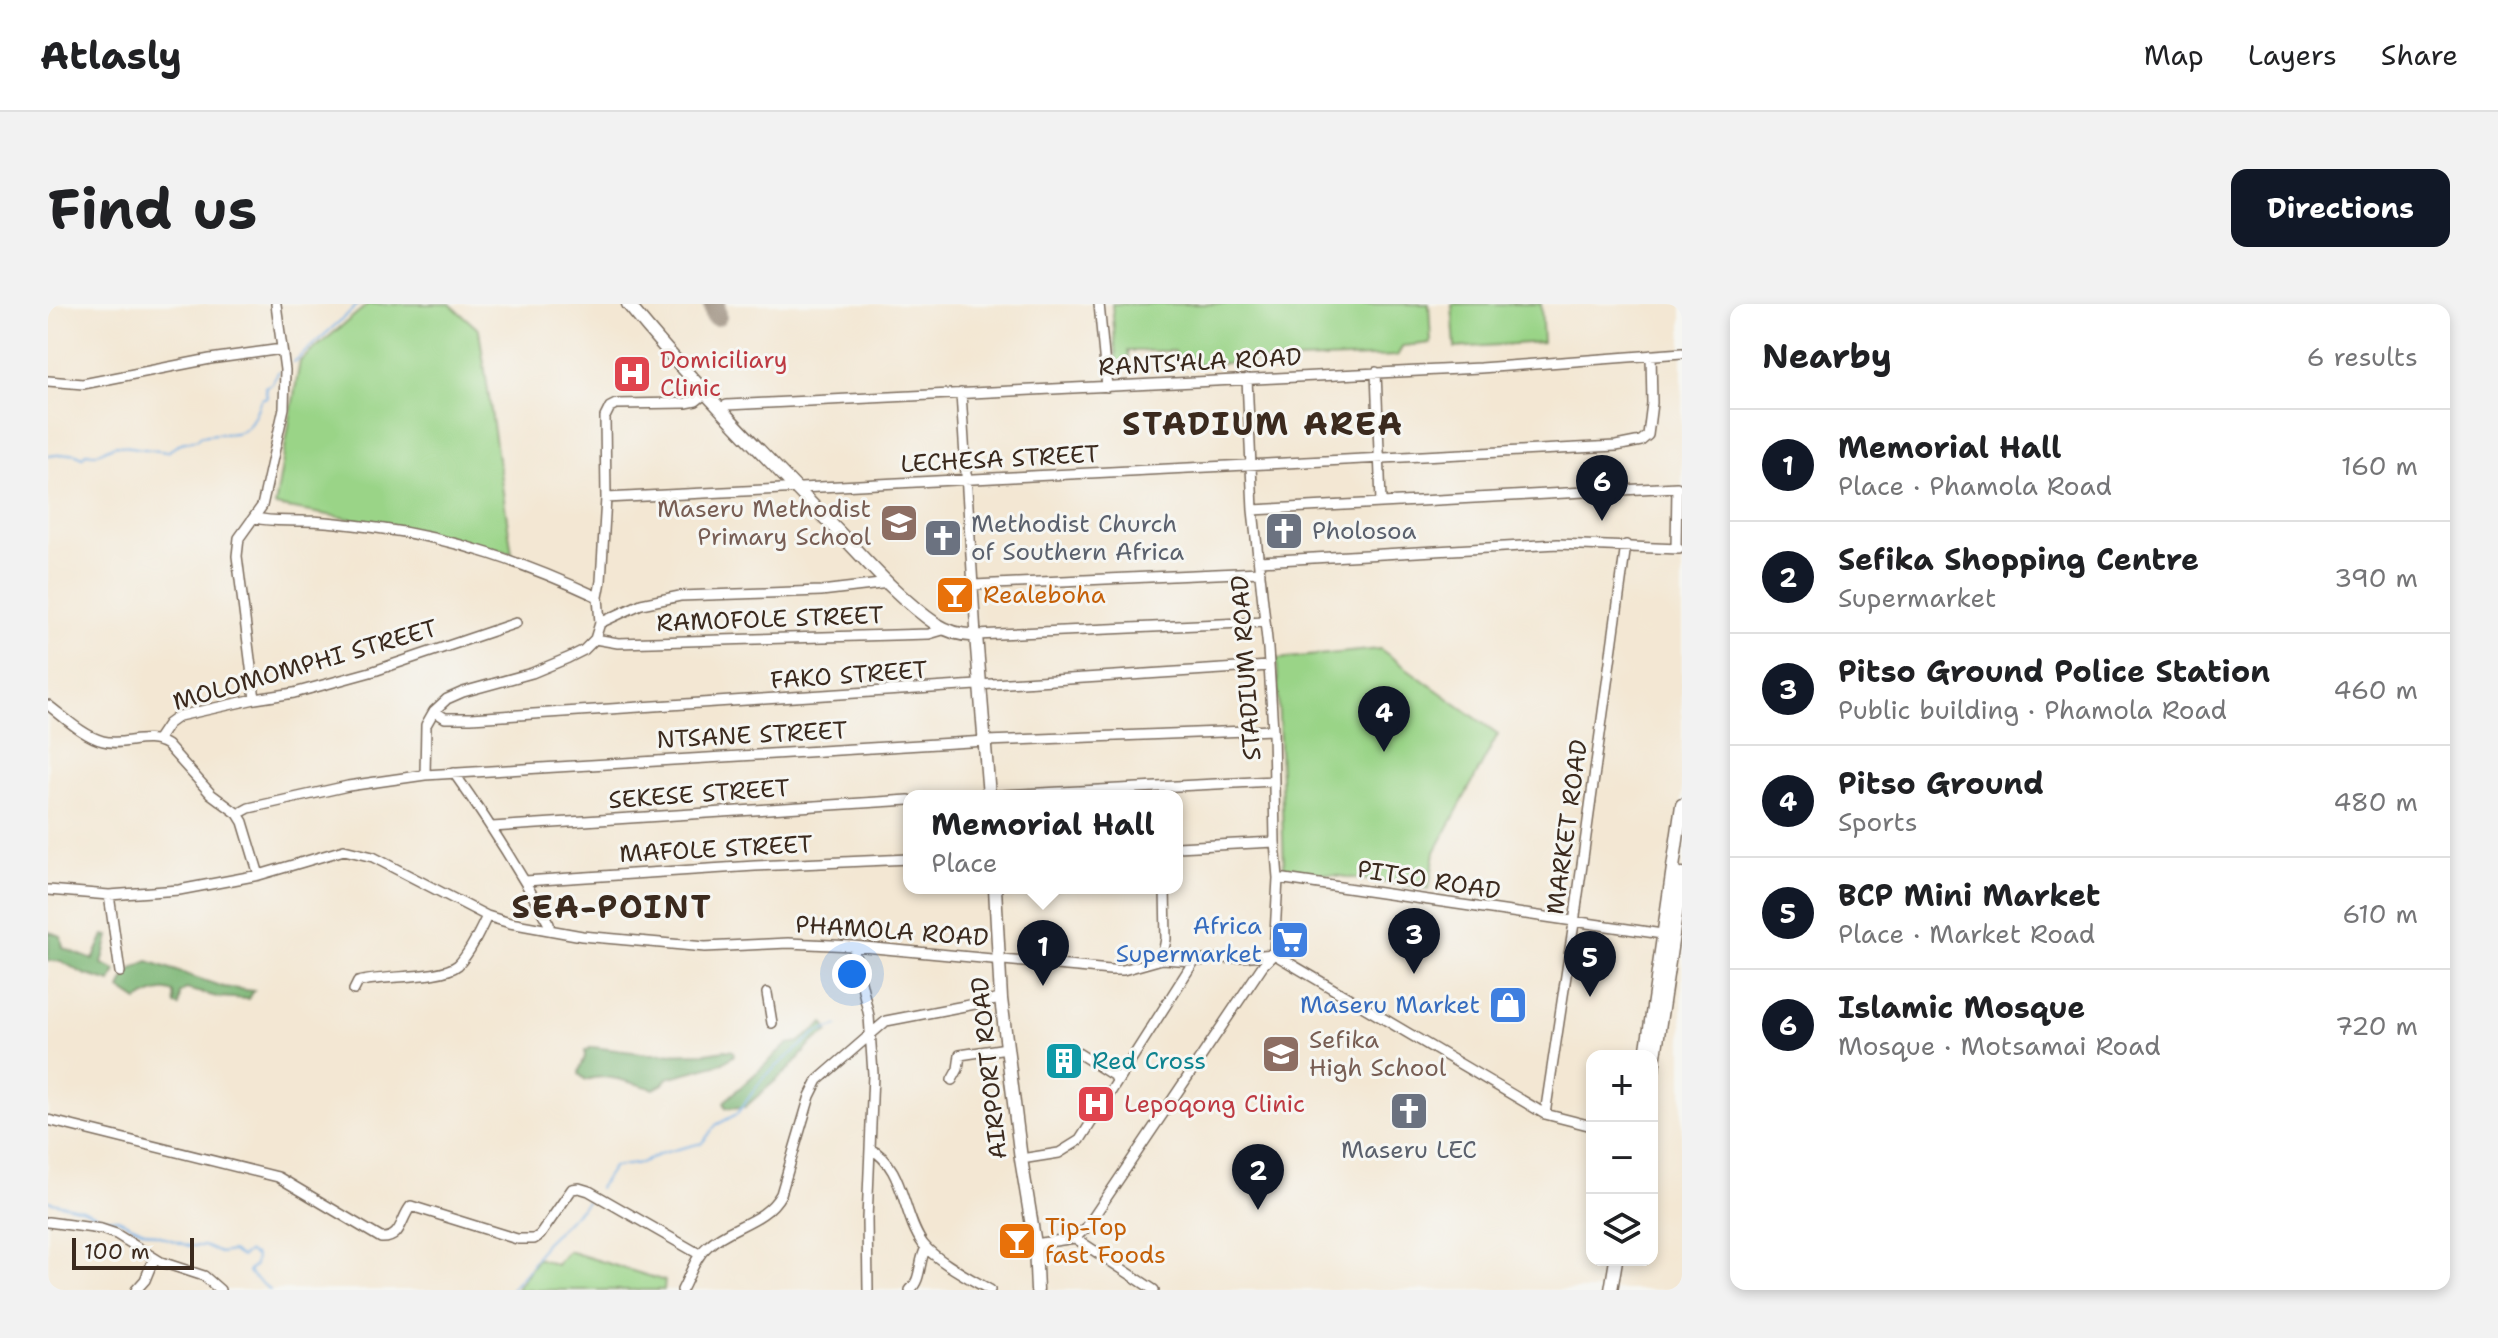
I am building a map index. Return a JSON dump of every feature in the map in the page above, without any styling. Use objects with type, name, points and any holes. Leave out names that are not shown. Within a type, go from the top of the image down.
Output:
[{"type":"main road","points":[[628,304],[720,408],[889,583],[946,629],[964,636],[976,635],[989,790]]},
{"type":"main road","points":[[1655,1050],[1682,805]]},
{"type":"main road","points":[[1647,1050],[1682,874]]},
{"type":"main road","name":"AIRPORT ROAD","points":[[995,894],[1001,999],[1035,1244],[1037,1290]]},
{"type":"main road","points":[[1611,1290],[1615,1266]]},
{"type":"main road","points":[[1620,1290],[1624,1266]]},
{"type":"street","points":[[255,699],[237,556],[239,538],[262,506],[280,429],[285,389],[276,304]]},
{"type":"street","points":[[1099,304],[1107,387]]},
{"type":"street","points":[[48,381],[83,384],[210,359],[282,349]]},
{"type":"street","name":"RANTS'ALA ROAD","points":[[720,408],[727,405],[1582,362],[1682,353]]},
{"type":"street","name":"LECHESA STREET","points":[[606,498],[1616,446],[1641,441],[1648,435],[1651,424],[1651,355]]},
{"type":"street","points":[[1376,372],[1381,502]]},
{"type":"street","name":"STADIUM ROAD","points":[[1247,379],[1253,510],[1273,730],[1278,878],[1274,954]]},
{"type":"street","points":[[425,775],[426,725],[434,711],[447,699],[532,673],[584,650],[595,639],[600,623],[598,597],[606,498],[605,417],[610,407],[616,404],[686,403],[696,401],[706,393]]},
{"type":"street","points":[[961,393],[976,635],[1265,622]]},
{"type":"street","points":[[974,585],[1558,544],[1679,549],[1677,487],[1253,510]]},
{"type":"street","points":[[255,518],[274,523],[327,522],[376,528],[457,543],[524,564],[598,597]]},
{"type":"street","name":"MARKET ROAD","points":[[1545,1114],[1626,545]]},
{"type":"street","points":[[600,623],[641,604],[680,596],[821,591],[889,583]]},
{"type":"street","name":"MOLOMOMPHI STREET","points":[[158,739],[168,724],[179,716],[294,693],[374,671],[516,623]]},
{"type":"street","name":"RAMOFOLE STREET","points":[[595,639],[618,643],[883,636],[929,634],[946,629]]},
{"type":"street","name":"FAKO STREET","points":[[434,711],[445,718],[471,718],[1269,666]]},
{"type":"street","points":[[48,705],[102,741],[158,739],[174,751],[211,794],[238,814],[259,875]]},
{"type":"street","name":"NTSANE STREET","points":[[238,814],[249,808],[348,786],[425,775],[986,741],[1273,730]]},
{"type":"street","points":[[454,773],[525,881],[549,924],[549,930]]},
{"type":"street","points":[[1103,790],[1274,781]]},
{"type":"street","name":"SEKESE STREET","points":[[492,827],[903,800]]},
{"type":"street","points":[[1183,847],[1275,842]]},
{"type":"street","name":"PHAMOLA ROAD","points":[[48,890],[109,895],[179,890],[259,875],[344,850],[373,857],[487,916],[510,923],[616,940],[693,946],[777,943],[853,946],[1110,970],[1123,970],[1162,959],[1194,961],[1274,954]]},
{"type":"street","name":"MAFOLE STREET","points":[[525,881],[903,859]]},
{"type":"street","name":"PITSO ROAD","points":[[1278,878],[1427,898],[1574,923],[1668,934]]},
{"type":"street","points":[[1162,959],[1166,939],[1165,894]]},
{"type":"street","points":[[109,895],[120,972]]},
{"type":"street","points":[[354,990],[358,982],[369,979],[439,973],[452,969],[459,963],[487,916]]},
{"type":"street","points":[[853,946],[869,1016],[873,1074],[867,1219],[872,1289]]},
{"type":"street","points":[[1035,1244],[1075,1238],[1086,1228],[1263,965],[1274,954],[1545,1114],[1586,1124]]},
{"type":"street","points":[[1021,1159],[1059,1153],[1080,1140],[1194,961]]},
{"type":"street","points":[[767,993],[772,1023]]},
{"type":"street","points":[[682,1290],[699,1254],[712,1242],[760,1217],[774,1206],[781,1194],[801,1121],[818,1080],[893,1018],[1001,999]]},
{"type":"street","points":[[952,1080],[960,1055],[1007,1048]]},
{"type":"street","points":[[1050,1053],[1078,1053],[1119,1079]]},
{"type":"street","points":[[48,1120],[278,1177],[381,1238],[396,1235],[411,1206],[517,1239],[534,1239],[572,1189],[579,1188],[699,1254]]},
{"type":"street","points":[[870,1149],[893,1170],[916,1234],[926,1248],[990,1290]]},
{"type":"street","points":[[48,1222],[116,1234],[154,1258],[204,1276],[220,1290]]},
{"type":"street","points":[[1075,1238],[1154,1290]]},
{"type":"street","points":[[910,1290],[916,1284],[920,1260],[926,1248]]},
{"type":"street","points":[[136,1290],[145,1280],[154,1258]]},
{"type":"green space","points":[[368,304],[450,304],[479,330],[512,553],[422,531],[275,506],[300,361]]},
{"type":"green space","points":[[1112,304],[1429,304],[1431,343],[1403,346],[1397,356],[1177,365],[1175,351],[1128,351],[1130,367],[1117,369]]},
{"type":"green space","points":[[1452,304],[1541,304],[1543,342],[1455,348]]},
{"type":"green space","points":[[1380,649],[1498,734],[1435,852],[1429,889],[1284,868],[1277,659]]},
{"type":"green space","points":[[49,932],[61,936],[63,948],[93,960],[104,935],[109,936],[102,964],[116,970],[111,982],[84,974],[61,961],[48,961]]},
{"type":"green space","points":[[148,961],[223,987],[254,991],[248,999],[217,997],[186,989],[180,993],[179,1006],[175,1005],[174,993],[165,991],[138,1001],[120,989],[130,971]]},
{"type":"green space","points":[[824,1023],[828,1032],[813,1042],[789,1069],[745,1107],[726,1108],[724,1102],[788,1044],[799,1042]]},
{"type":"green space","points":[[592,1047],[649,1054],[725,1050],[733,1051],[734,1055],[723,1063],[667,1078],[654,1089],[611,1078],[586,1080],[579,1071],[585,1051]]},
{"type":"green space","points":[[568,1251],[665,1281],[664,1290],[516,1290],[538,1258],[556,1265]]},
{"type":"waterway","points":[[294,362],[359,304]]},
{"type":"waterway","points":[[48,456],[74,453],[83,457],[86,453],[95,454],[116,445],[167,452],[200,436],[239,432],[250,423],[261,399],[267,397],[265,387],[271,384],[279,371]]},
{"type":"waterway","points":[[599,1188],[613,1167],[641,1163],[662,1153],[702,1143],[716,1125],[737,1114],[763,1078],[816,1033],[838,1026]]},
{"type":"waterway","points":[[48,1201],[118,1219],[189,1246],[204,1246],[220,1253],[232,1251],[241,1257],[248,1252],[256,1256],[255,1265],[248,1272],[270,1290]]},
{"type":"waterway","points":[[510,1290],[529,1269],[545,1243],[588,1201]]},
{"type":"taxiway","points":[[714,304],[716,315]]},
{"type":"place","name":"Domiciliary Clinic","points":[[632,374]]},
{"type":"place","name":"Islamic Mosque","points":[[1602,521]]},
{"type":"place","name":"Maseru Methodist Primary School","points":[[899,523]]},
{"type":"place","name":"Pholosoa","points":[[1284,531]]},
{"type":"place","name":"Methodist Church of Southern Africa","points":[[943,538]]},
{"type":"place","name":"Realeboha","points":[[955,595]]},
{"type":"place","name":"Pitso Ground","points":[[1384,752]]},
{"type":"place","name":"Africa Supermarket","points":[[1290,940]]},
{"type":"place","name":"Pitso Ground Police Station","points":[[1414,974]]},
{"type":"place","name":"Memorial Hall","points":[[1043,986]]},
{"type":"place","name":"BCP Mini Market","points":[[1590,997]]},
{"type":"place","name":"Maseru Market","points":[[1508,1005]]},
{"type":"place","name":"Sefika High School","points":[[1281,1054]]},
{"type":"place","name":"Red Cross","points":[[1064,1061]]},
{"type":"place","name":"Lepoqong Clinic","points":[[1096,1104]]},
{"type":"place","name":"Maseru LEC","points":[[1409,1111]]},
{"type":"place","name":"Sefika Shopping Centre","points":[[1258,1210]]},
{"type":"place","name":"Tip-Top fast Foods","points":[[1017,1241]]},
{"type":"district","name":"STADIUM AREA","points":[[1263,424]]},
{"type":"district","name":"SEA-POINT","points":[[612,907]]}]
